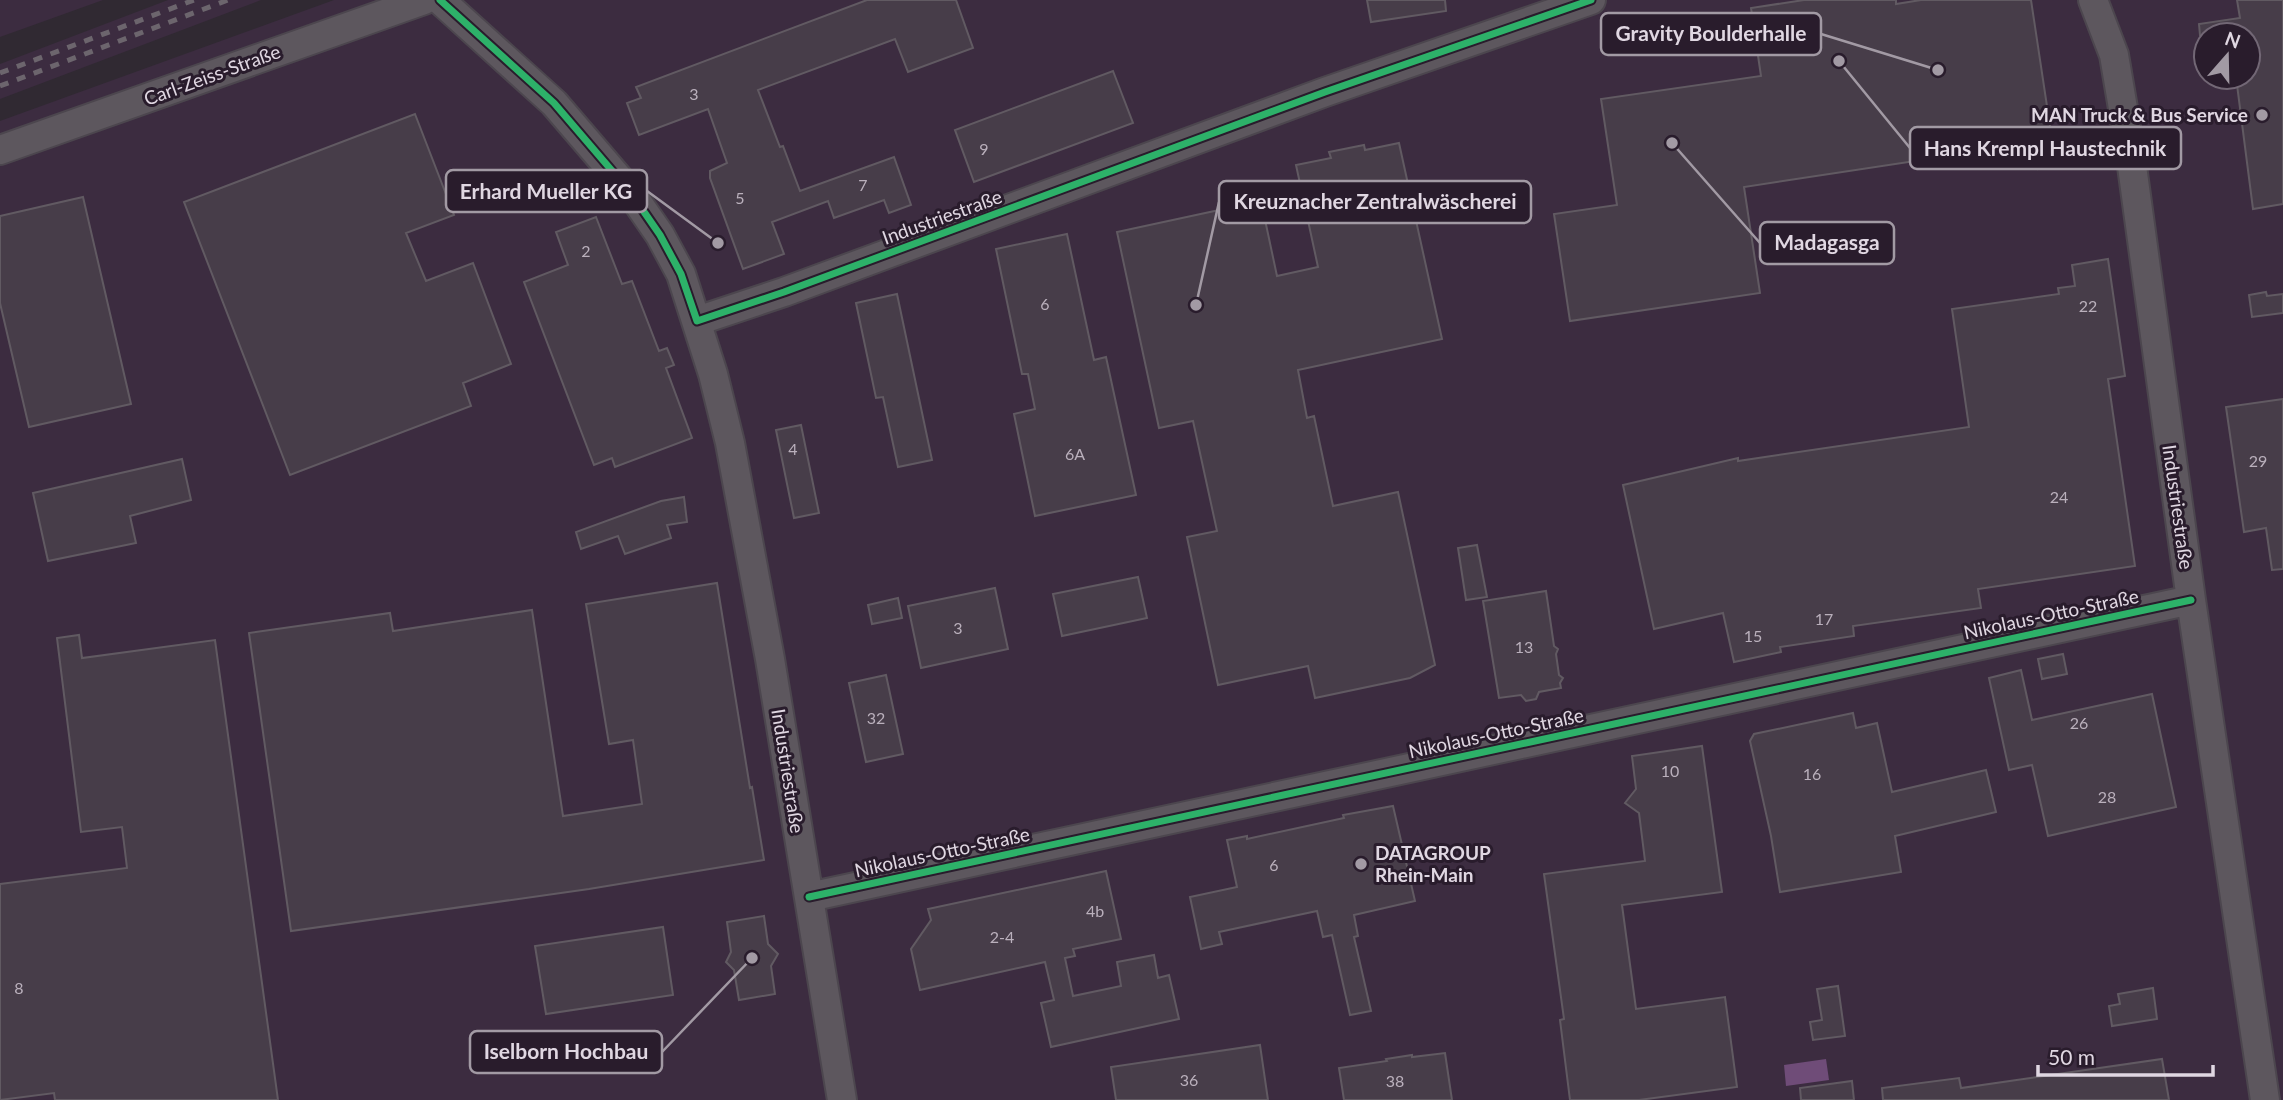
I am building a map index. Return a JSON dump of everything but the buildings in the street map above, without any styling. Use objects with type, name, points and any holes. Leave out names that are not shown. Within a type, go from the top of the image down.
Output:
[{"type":"street","name":"Carl-Zeiss-Straße","points":[[0,150],[425,0]]},
{"type":"street","name":"Industriestraße","points":[[440,0],[554,103],[631,193],[660,235],[681,274],[713,374],[730,443],[770,659],[842,1100]]},
{"type":"street","name":"Industriestraße","points":[[697,321],[849,268],[1325,92],[1591,0]]},
{"type":"street","name":"Industriestraße","points":[[2093,0],[2114,55],[2129,144],[2191,600],[2265,1100]]},
{"type":"street","name":"Nikolaus-Otto-Straße","points":[[809,897],[2191,600]]},
{"type":"shaded area","points":[[0,0],[103,0],[0,37]]},
{"type":"shaded area","points":[[168,0],[261,0],[0,99],[0,64]]},
{"type":"shaded area","points":[[334,0],[2283,0],[2283,1100],[0,1100],[0,121]]},
{"type":"shaded area","points":[[1826,1059],[1829,1080],[1786,1086],[1784,1065]]},
{"type":"railway","points":[[0,73],[194,0]]},
{"type":"railway","points":[[0,86],[228,0]]},
{"type":"cycle path","points":[[440,0],[554,103],[631,193],[660,235],[681,274],[697,321],[784,292],[1325,92],[1591,0]]},
{"type":"cycle path","points":[[809,897],[2191,600]]},
{"type":"place","name":"Hans Krempl Haustechnik","points":[[1839,61]]},
{"type":"place","name":"Gravity Boulderhalle","points":[[1938,70]]},
{"type":"place","name":"MAN Truck & Bus Service","points":[[2262,115]]},
{"type":"place","name":"Madagasga","points":[[1672,143]]},
{"type":"place","name":"Erhard Mueller KG","points":[[718,243]]},
{"type":"place","name":"Kreuznacher Zentralwäscherei","points":[[1196,305]]},
{"type":"place","name":"DATAGROUP Rhein-Main","points":[[1361,864]]},
{"type":"place","name":"Iselborn Hochbau","points":[[752,958]]}]
